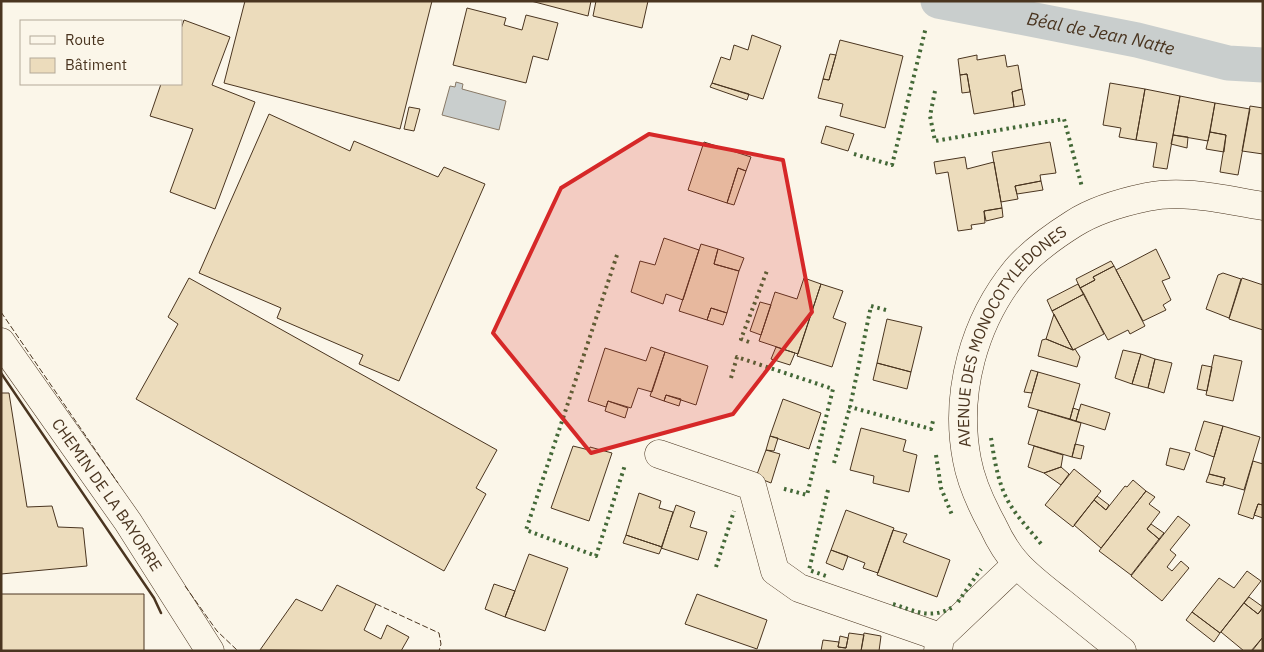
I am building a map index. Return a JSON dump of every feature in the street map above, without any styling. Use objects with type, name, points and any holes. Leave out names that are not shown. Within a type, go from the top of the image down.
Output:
[{"type":"street","name":"AVENUE DES MONOCOTYLEDONES","points":[[1122,651],[1017,564],[993,527],[978,494],[967,461],[963,429],[964,390],[973,350],[985,319],[1000,293],[1018,268],[1044,245],[1074,223],[1112,206],[1149,197],[1189,194],[1263,206]]},
{"type":"street","name":"CHEMIN DE LA BAYORRE","points":[[1,342],[128,522],[210,651]]},
{"type":"street","points":[[659,454],[752,486],[774,571],[799,588],[939,644],[1017,564]]},
{"type":"highlighted area","points":[[649,134],[783,160],[812,312],[733,414],[591,453],[493,333],[561,188]]},
{"type":"shaded area","points":[[456,82],[463,84],[462,89],[506,101],[499,130],[442,115],[450,86],[455,87]]},
{"type":"building","points":[[245,1],[432,1],[400,129],[224,83]]},
{"type":"building","points":[[531,1],[591,1],[588,16]]},
{"type":"building","points":[[596,1],[648,1],[642,28],[593,16]]},
{"type":"building","points":[[467,8],[506,18],[504,25],[522,30],[526,15],[558,23],[548,60],[533,56],[526,83],[453,65]]},
{"type":"building","points":[[184,20],[230,37],[212,85],[255,102],[215,209],[170,192],[193,129],[150,116],[161,85],[182,85],[182,26]]},
{"type":"building","points":[[752,35],[781,46],[763,99],[712,83],[721,57],[730,60],[734,45],[748,50]]},
{"type":"building","points":[[840,40],[903,56],[885,128],[840,116],[843,104],[818,98],[823,79],[829,80]]},
{"type":"building","points":[[830,54],[836,55],[829,80],[823,79]]},
{"type":"building","points":[[977,55],[977,60],[1005,55],[1007,67],[1018,65],[1022,89],[1012,92],[1014,107],[974,114],[967,74],[960,75],[958,59]]},
{"type":"building","points":[[967,74],[970,92],[962,93],[960,75]]},
{"type":"building","points":[[712,83],[749,94],[747,100],[710,87]]},
{"type":"building","points":[[1110,83],[1145,89],[1136,140],[1119,137],[1121,128],[1103,125]]},
{"type":"building","points":[[1022,89],[1025,105],[1014,107],[1012,92]]},
{"type":"building","points":[[1145,89],[1180,96],[1167,169],[1153,167],[1157,143],[1136,140]]},
{"type":"building","points":[[1180,96],[1215,103],[1208,141],[1173,135]]},
{"type":"building","points":[[1215,103],[1250,109],[1238,175],[1220,172],[1226,135],[1210,132]]},
{"type":"building","points":[[1250,106],[1263,108],[1263,154],[1242,151]]},
{"type":"building","points":[[409,107],[420,109],[414,131],[404,129]]},
{"type":"building","points":[[269,114],[350,151],[354,141],[438,177],[444,167],[485,184],[399,381],[359,364],[363,355],[277,318],[281,308],[199,273]]},
{"type":"building","points":[[826,126],[854,134],[848,151],[821,143]]},
{"type":"building","points":[[1210,132],[1226,135],[1224,152],[1206,149]]},
{"type":"building","points":[[1173,135],[1188,137],[1187,148],[1171,144]]},
{"type":"building","points":[[704,142],[751,157],[746,171],[738,168],[727,203],[688,190]]},
{"type":"building","points":[[1050,142],[1056,173],[1040,175],[1041,181],[1015,186],[1018,199],[1001,202],[992,152]]},
{"type":"building","points":[[965,157],[967,169],[994,162],[1002,208],[984,211],[985,223],[971,225],[972,229],[958,231],[948,172],[936,174],[934,162]]},
{"type":"building","points":[[738,168],[746,171],[734,205],[727,203]]},
{"type":"building","points":[[1041,181],[1043,190],[1017,194],[1015,186]]},
{"type":"building","points":[[1002,208],[1003,217],[986,221],[984,211]]},
{"type":"building","points":[[664,238],[699,250],[683,300],[666,294],[663,304],[631,292],[640,261],[655,265]]},
{"type":"building","points":[[701,244],[718,249],[714,264],[739,271],[727,313],[711,308],[707,320],[679,311]]},
{"type":"building","points":[[718,249],[744,258],[739,271],[714,264]]},
{"type":"building","points":[[1156,249],[1170,278],[1162,281],[1171,300],[1163,305],[1166,310],[1143,321],[1116,270]]},
{"type":"building","points":[[1111,261],[1114,266],[1093,277],[1095,280],[1080,288],[1076,279]]},
{"type":"building","points":[[1114,266],[1145,326],[1130,334],[1128,330],[1108,340],[1080,288],[1095,280],[1093,277]]},
{"type":"building","points":[[1223,273],[1241,279],[1229,318],[1206,309],[1218,275]]},
{"type":"building","points":[[189,278],[497,450],[476,488],[486,494],[444,571],[136,399],[178,324],[168,317]]},
{"type":"building","points":[[804,278],[821,284],[798,354],[759,341],[775,292],[797,299]]},
{"type":"building","points":[[1242,278],[1263,285],[1263,330],[1229,319]]},
{"type":"building","points":[[821,284],[843,291],[833,318],[846,323],[832,367],[797,356]]},
{"type":"building","points":[[1078,284],[1084,294],[1052,311],[1047,300]]},
{"type":"building","points":[[1084,294],[1104,334],[1073,350],[1052,311]]},
{"type":"building","points":[[760,302],[771,305],[761,335],[750,331]]},
{"type":"building","points":[[711,308],[727,313],[723,325],[707,320]]},
{"type":"building","points":[[1054,314],[1073,350],[1046,339]]},
{"type":"building","points":[[887,319],[922,327],[911,372],[877,363]]},
{"type":"building","points":[[1046,339],[1073,350],[1075,349],[1080,357],[1077,367],[1038,356],[1042,340]]},
{"type":"building","points":[[651,347],[665,352],[652,392],[638,388],[631,408],[608,401],[606,407],[588,401],[605,348],[646,361]]},
{"type":"building","points":[[776,347],[795,353],[790,365],[771,359]]},
{"type":"building","points":[[1123,350],[1141,354],[1132,384],[1115,378]]},
{"type":"building","points":[[665,352],[708,366],[696,405],[666,395],[664,401],[650,396]]},
{"type":"building","points":[[1141,354],[1155,359],[1148,388],[1132,384]]},
{"type":"building","points":[[1214,355],[1242,361],[1233,401],[1206,395]]},
{"type":"building","points":[[1155,359],[1172,363],[1164,393],[1148,388]]},
{"type":"building","points":[[877,363],[911,372],[907,389],[873,380]]},
{"type":"building","points":[[1202,365],[1212,367],[1207,391],[1197,389]]},
{"type":"building","points":[[1031,370],[1038,372],[1032,393],[1024,392]]},
{"type":"building","points":[[1038,372],[1080,384],[1070,419],[1028,407]]},
{"type":"building","points":[[1,393],[9,393],[27,507],[52,506],[58,527],[83,528],[87,566],[1,574]]},
{"type":"building","points":[[666,395],[681,399],[679,406],[664,401]]},
{"type":"building","points":[[783,399],[821,413],[809,449],[770,436]]},
{"type":"building","points":[[608,401],[628,408],[625,418],[605,411]]},
{"type":"building","points":[[1081,404],[1110,413],[1105,430],[1076,421]]},
{"type":"building","points":[[1073,408],[1079,410],[1076,421],[1070,419]]},
{"type":"building","points":[[1038,410],[1081,423],[1072,457],[1028,444]]},
{"type":"building","points":[[1204,421],[1223,426],[1214,457],[1195,450]]},
{"type":"building","points":[[1223,426],[1260,437],[1244,490],[1223,484],[1225,478],[1209,474]]},
{"type":"building","points":[[861,428],[906,440],[903,451],[917,455],[909,492],[873,483],[874,476],[850,470]]},
{"type":"building","points":[[770,436],[778,438],[774,451],[766,450]]},
{"type":"building","points":[[1075,444],[1084,446],[1081,459],[1072,457]]},
{"type":"building","points":[[573,446],[589,450],[590,447],[612,453],[589,521],[551,508]]},
{"type":"building","points":[[1034,446],[1063,455],[1061,467],[1044,473],[1028,467]]},
{"type":"building","points":[[1170,448],[1190,453],[1184,470],[1166,465]]},
{"type":"building","points":[[766,450],[780,454],[771,483],[756,477]]},
{"type":"building","points":[[1253,461],[1263,464],[1263,505],[1258,504],[1253,519],[1238,514]]},
{"type":"building","points":[[1061,467],[1069,474],[1061,485],[1044,473]]},
{"type":"building","points":[[1074,469],[1101,491],[1073,527],[1045,505]]},
{"type":"building","points":[[1209,474],[1225,478],[1223,486],[1206,482]]},
{"type":"building","points":[[1133,480],[1146,491],[1101,548],[1074,525],[1094,500],[1106,510],[1125,486],[1127,487]]},
{"type":"building","points":[[1146,491],[1155,497],[1149,504],[1160,512],[1147,529],[1159,539],[1131,575],[1099,551]]},
{"type":"building","points":[[639,493],[661,501],[659,508],[673,512],[662,547],[626,535]]},
{"type":"building","points":[[1097,496],[1109,505],[1106,510],[1094,500]]},
{"type":"building","points":[[1258,504],[1263,505],[1263,518],[1254,515]]},
{"type":"building","points":[[676,505],[695,512],[690,527],[707,532],[698,560],[661,548]]},
{"type":"building","points":[[846,510],[894,528],[878,573],[863,568],[865,563],[831,550]]},
{"type":"building","points":[[1178,516],[1190,525],[1170,550],[1176,555],[1167,567],[1172,571],[1181,561],[1189,568],[1162,601],[1131,576]]},
{"type":"building","points":[[1151,524],[1164,533],[1159,539],[1147,529]]},
{"type":"building","points":[[893,530],[907,534],[903,542],[950,560],[937,597],[877,575]]},
{"type":"building","points":[[626,535],[662,547],[659,554],[623,543]]},
{"type":"building","points":[[831,550],[848,556],[843,570],[826,563]]},
{"type":"building","points":[[529,554],[568,568],[545,631],[505,617]]},
{"type":"building","points":[[1247,571],[1261,581],[1220,633],[1192,612],[1219,578],[1234,588]]},
{"type":"building","points":[[494,584],[515,591],[505,617],[485,609]]},
{"type":"building","points":[[337,585],[376,604],[364,630],[381,639],[387,625],[409,637],[401,651],[260,650],[296,599],[322,611]]},
{"type":"building","points":[[1,594],[144,594],[144,651],[1,651]]},
{"type":"building","points":[[697,594],[767,620],[757,649],[685,624]]},
{"type":"building","points":[[1249,597],[1263,607],[1258,614],[1244,603]]},
{"type":"building","points":[[1244,603],[1258,614],[1263,608],[1263,637],[1251,651],[1244,651],[1221,632]]},
{"type":"building","points":[[1192,612],[1220,633],[1214,642],[1186,620]]},
{"type":"building","points":[[849,633],[864,635],[861,651],[821,651],[823,640],[839,642],[838,647],[846,648]]},
{"type":"building","points":[[864,633],[881,636],[879,651],[861,651]]},
{"type":"building","points":[[840,636],[848,638],[846,648],[838,647]]},
{"type":"building","points":[[1263,637],[1263,651],[1252,651]]},
{"type":"waterway","name":"Béal de Jean Natte","points":[[938,1],[1137,40],[1228,63],[1263,65]]},
{"type":"hedge","points":[[854,154],[892,165],[926,27]]},
{"type":"hedge","points":[[935,91],[930,116],[935,141],[1064,119],[1082,187]]},
{"type":"hedge","points":[[617,255],[526,530],[596,556],[625,465]]},
{"type":"hedge","points":[[749,342],[741,339],[768,268]]},
{"type":"hedge","points":[[886,310],[871,306],[850,407],[931,429],[933,421]]},
{"type":"hedge","points":[[731,378],[737,357],[833,389],[807,495],[781,488]]},
{"type":"hedge","points":[[834,463],[850,407]]},
{"type":"hedge","points":[[991,438],[998,474],[1008,502],[1042,545]]},
{"type":"hedge","points":[[936,455],[941,488],[952,515]]},
{"type":"hedge","points":[[828,490],[809,570],[829,577]]},
{"type":"hedge","points":[[716,567],[734,511]]},
{"type":"hedge","points":[[958,602],[981,569]]},
{"type":"hedge","points":[[893,604],[930,614],[953,607]]},
{"type":"fence","points":[[1,312],[118,483]]},
{"type":"fence","points":[[185,586],[217,631],[238,651]]},
{"type":"fence","points":[[376,604],[439,633],[441,644],[439,651]]},
{"type":"wall","points":[[1,373],[154,598],[161,613]]}]
